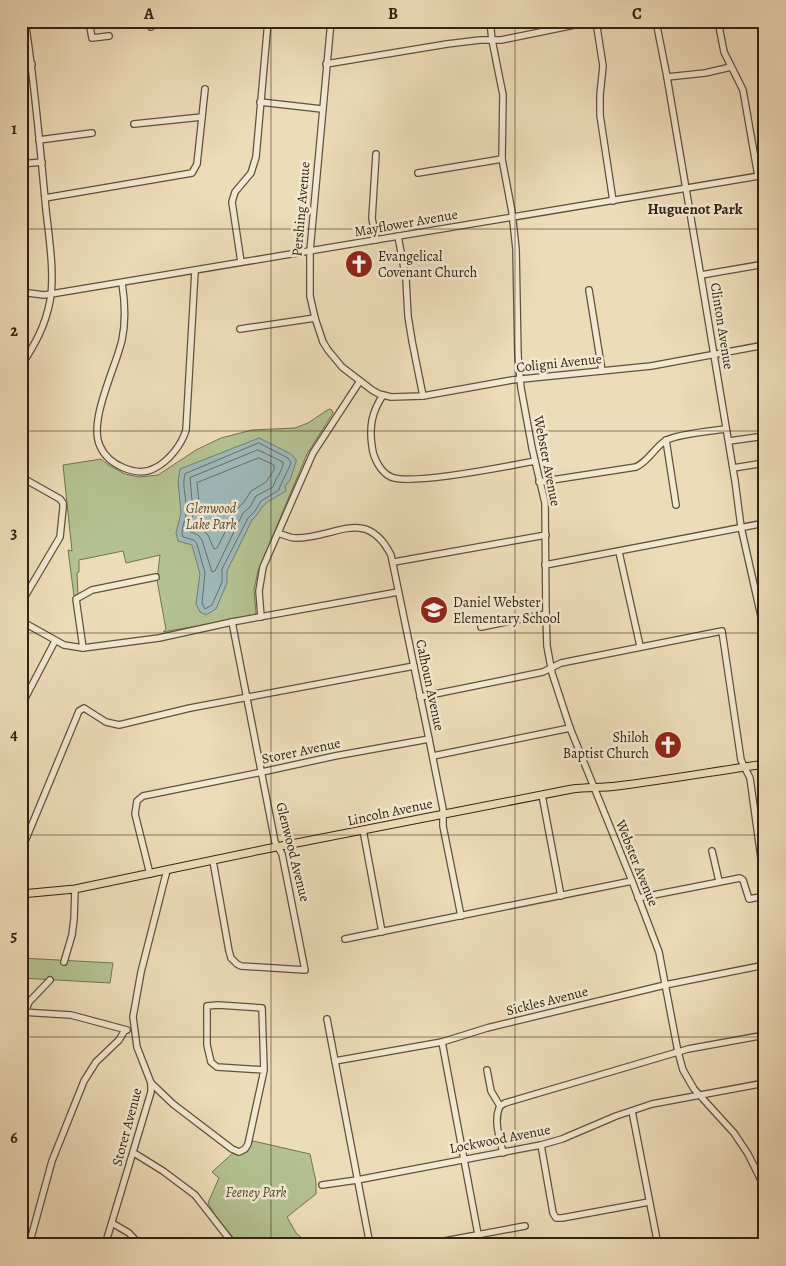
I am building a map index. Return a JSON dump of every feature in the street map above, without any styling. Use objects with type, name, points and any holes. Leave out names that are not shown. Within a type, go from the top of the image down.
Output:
[{"type":"main road","name":"Lincoln Avenue","points":[[21,894],[75,889],[585,787],[596,789],[765,764]]},
{"type":"street","points":[[21,366],[43,328],[51,294],[52,278],[32,64],[25,21]]},
{"type":"street","points":[[90,21],[92,38],[109,36]]},
{"type":"street","points":[[241,262],[232,202],[235,192],[247,179],[253,168],[256,157],[268,21]]},
{"type":"street","name":"Pershing Avenue","points":[[331,21],[310,251],[310,296],[323,342],[342,367],[360,381]]},
{"type":"street","name":"Webster Avenue","points":[[490,21],[503,95],[502,159],[516,250],[520,379],[539,482],[545,503],[546,614],[551,667],[560,703],[596,789],[658,952],[678,1052],[686,1076],[699,1095],[734,1133],[763,1178],[765,1188]]},
{"type":"street","points":[[326,64],[448,44],[501,40],[595,21],[603,66],[600,115],[613,200]]},
{"type":"street","name":"Clinton Avenue","points":[[656,21],[729,442],[741,528],[765,634]]},
{"type":"street","points":[[718,21],[722,44],[743,90],[758,176]]},
{"type":"street","points":[[21,65],[32,64]]},
{"type":"street","points":[[667,77],[705,73],[731,67]]},
{"type":"street","points":[[45,198],[192,173],[197,164],[205,89]]},
{"type":"street","points":[[260,102],[322,109]]},
{"type":"street","points":[[134,124],[202,117]]},
{"type":"street","points":[[39,140],[92,133]]},
{"type":"street","points":[[376,154],[372,218],[376,240]]},
{"type":"street","points":[[418,173],[502,159]]},
{"type":"street","points":[[21,164],[42,162]]},
{"type":"street","name":"Mayflower Avenue","points":[[21,292],[51,294],[122,283],[765,175]]},
{"type":"street","points":[[398,236],[406,279],[408,316],[423,396]]},
{"type":"street","points":[[701,275],[765,264]]},
{"type":"street","points":[[122,283],[124,325],[117,359],[97,423],[97,436],[103,452],[116,464],[132,470],[147,470],[156,467],[167,459],[185,436],[195,271]]},
{"type":"street","points":[[589,290],[602,371]]},
{"type":"street","points":[[240,329],[315,318]]},
{"type":"street","name":"Coligni Avenue","points":[[360,381],[383,395],[402,398],[520,379],[651,366],[765,345]]},
{"type":"street","points":[[260,617],[259,590],[261,576],[312,453],[360,381]]},
{"type":"street","points":[[383,395],[376,406],[372,418],[371,439],[376,461],[380,468],[392,477],[402,480],[427,478],[535,461]]},
{"type":"street","points":[[539,482],[636,466],[648,460],[666,440],[726,429]]},
{"type":"street","points":[[729,442],[765,436]]},
{"type":"street","points":[[666,440],[676,505]]},
{"type":"street","points":[[733,468],[765,463]]},
{"type":"street","points":[[21,604],[60,537],[63,503],[60,499],[22,480]]},
{"type":"street","points":[[545,565],[765,523]]},
{"type":"street","name":"Calhoun Avenue","points":[[278,534],[296,538],[349,528],[363,529],[375,534],[384,542],[394,562],[398,592],[444,814],[443,826],[461,916]]},
{"type":"street","points":[[394,562],[546,535]]},
{"type":"street","points":[[619,552],[640,646]]},
{"type":"street","points":[[83,648],[76,599],[92,590],[156,577]]},
{"type":"street","points":[[21,621],[64,646],[83,648],[166,637],[232,622],[398,592]]},
{"type":"street","points":[[481,627],[546,614]]},
{"type":"street","name":"Glenwood Avenue","points":[[213,861],[231,958],[241,966],[305,970],[282,854],[275,842],[232,622]]},
{"type":"street","points":[[420,696],[543,672],[562,663],[640,646],[722,631],[741,760],[750,778],[761,858]]},
{"type":"street","points":[[21,706],[55,641]]},
{"type":"street","points":[[21,851],[80,711],[84,708],[106,722],[119,725],[190,708],[414,666]]},
{"type":"street","points":[[433,756],[570,728]]},
{"type":"street","name":"Storer Avenue","points":[[150,874],[135,814],[140,798],[157,792],[429,739]]},
{"type":"street","points":[[542,795],[562,896]]},
{"type":"street","points":[[363,830],[382,932]]},
{"type":"street","points":[[712,851],[719,880]]},
{"type":"street","name":"Storer Avenue","points":[[106,1245],[150,1098],[151,1083],[137,1047],[134,1017],[141,972],[167,870]]},
{"type":"street","points":[[638,898],[719,880],[740,878],[743,880],[749,899],[765,896]]},
{"type":"street","points":[[345,939],[632,881]]},
{"type":"street","points":[[64,962],[72,934],[75,889]]},
{"type":"street","name":"Sickles Avenue","points":[[335,1061],[442,1042],[487,1028],[665,985],[765,965]]},
{"type":"street","points":[[21,1074],[23,1012],[29,1002],[50,980]]},
{"type":"street","points":[[151,1083],[173,1104],[236,1151],[242,1151],[245,1149],[250,1138],[264,1070],[262,1008],[207,1006],[207,1045],[210,1062],[217,1067],[264,1070]]},
{"type":"street","points":[[23,1012],[71,1015],[126,1030],[134,1030]]},
{"type":"street","points":[[327,1019],[370,1245]]},
{"type":"street","points":[[29,1245],[52,1161],[84,1081],[96,1062],[119,1040],[126,1030]]},
{"type":"street","points":[[503,1153],[497,1126],[500,1106],[514,1100],[678,1052],[765,1035]]},
{"type":"street","points":[[442,1042],[480,1245]]},
{"type":"street","points":[[488,1070],[491,1091],[500,1106]]},
{"type":"street","name":"Lockwood Avenue","points":[[322,1185],[541,1145],[576,1134],[616,1116],[652,1104],[765,1083]]},
{"type":"street","points":[[632,1111],[658,1245]]},
{"type":"street","points":[[541,1145],[553,1213],[556,1218],[649,1202]]},
{"type":"street","points":[[134,1153],[163,1171],[195,1195],[234,1245]]},
{"type":"street","points":[[112,1223],[129,1233],[140,1245]]},
{"type":"street","points":[[424,1245],[525,1226]]},
{"type":"green space","name":"Glenwood Lake Park","points":[[329,409],[333,413],[307,454],[258,571],[254,590],[256,613],[254,616],[163,632],[166,629],[157,580],[160,555],[126,563],[123,551],[79,560],[79,572],[77,573],[78,595],[74,596],[68,550],[72,551],[63,465],[101,459],[125,474],[139,477],[158,475],[196,450],[221,438],[252,430],[295,428],[308,423]]},
{"type":"green space","points":[[21,958],[113,963],[110,983],[21,978]]},
{"type":"green space","name":"Feeney Park","points":[[253,1141],[310,1154],[316,1182],[316,1194],[287,1217],[296,1233],[308,1245],[239,1245],[208,1203],[219,1178],[212,1172],[233,1153],[241,1154],[246,1152]]},
{"type":"water","points":[[259,438],[291,454],[296,459],[296,462],[290,480],[285,486],[286,491],[265,504],[252,520],[227,571],[227,583],[216,609],[206,615],[200,612],[196,604],[200,574],[192,545],[178,541],[176,533],[181,513],[178,481],[180,469]]},
{"type":"place","name":"Evangelical Covenant Church","points":[[359,264]]},
{"type":"place","name":"Daniel Webster Elementary School","points":[[434,610]]},
{"type":"place","name":"Shiloh Baptist Church","points":[[668,745]]},
{"type":"district","name":"Huguenot Park","points":[[695,209]]}]
